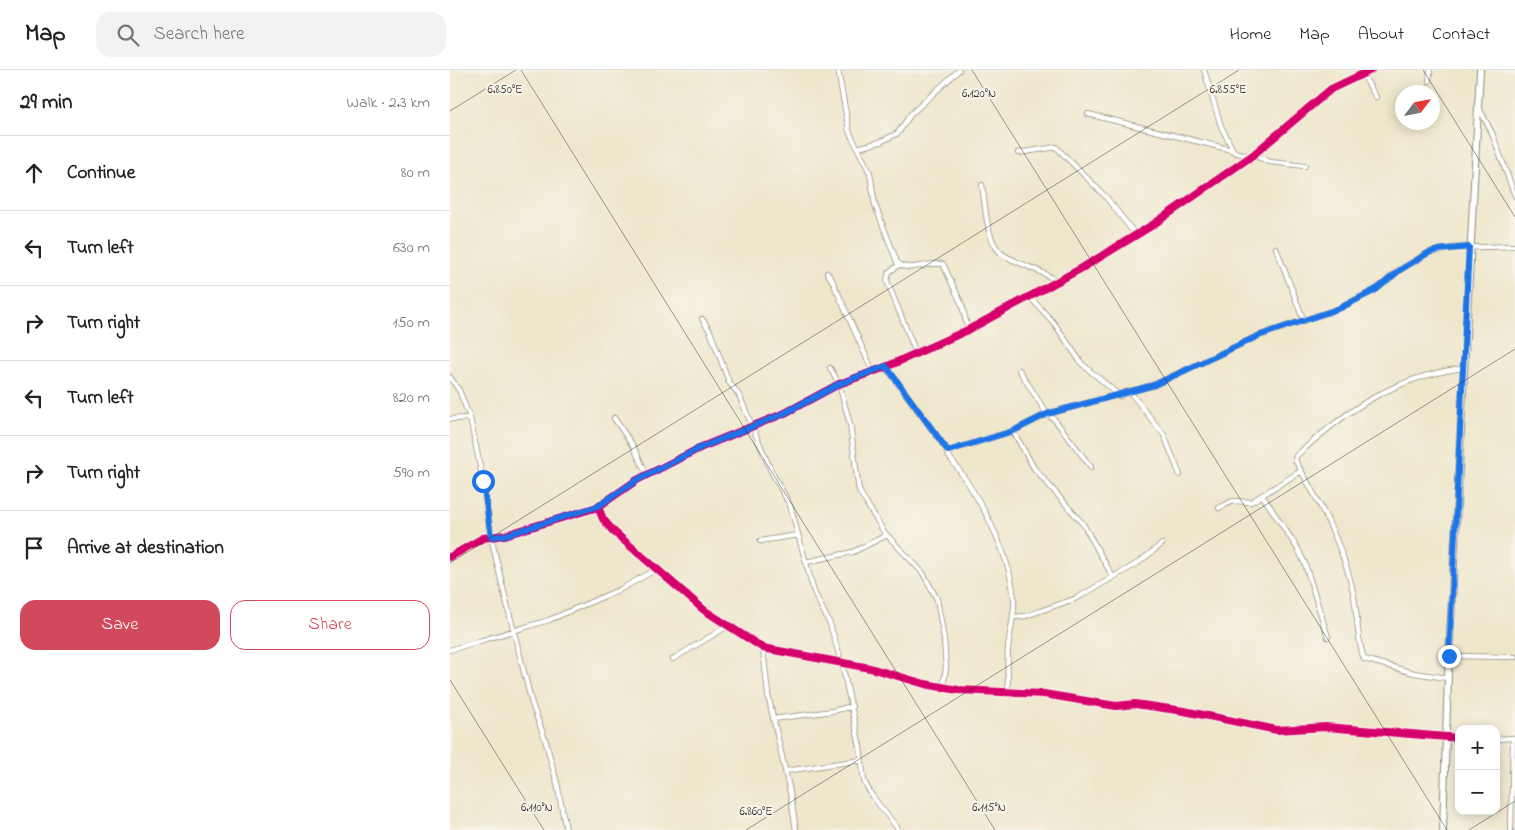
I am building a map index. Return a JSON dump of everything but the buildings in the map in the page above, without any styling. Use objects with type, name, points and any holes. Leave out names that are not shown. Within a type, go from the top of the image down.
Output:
[{"type":"main road","points":[[1444,830],[1449,656],[1469,247],[1480,70]]},
{"type":"street","points":[[838,70],[849,132],[870,173],[875,205],[899,265]]},
{"type":"street","points":[[858,148],[880,142],[898,133],[911,114],[958,70]]},
{"type":"street","points":[[1204,70],[1221,126],[1232,150]]},
{"type":"street","points":[[1356,70],[1376,97]]},
{"type":"street","points":[[450,557],[476,541],[598,506],[647,475],[702,447],[785,413],[839,384],[873,372],[968,330],[1057,281],[1135,234],[1252,155],[1331,89],[1371,70]]},
{"type":"street","points":[[1430,70],[1430,81]]},
{"type":"street","points":[[1479,108],[1492,133],[1515,196]]},
{"type":"street","points":[[1088,114],[1252,155],[1270,162],[1305,166]]},
{"type":"street","points":[[1018,153],[1056,147],[1105,196],[1135,234]]},
{"type":"street","points":[[982,185],[992,239],[997,249],[1005,257],[1034,268],[1057,281]]},
{"type":"street","points":[[948,451],[1013,431],[1047,414],[1120,396],[1174,377],[1258,336],[1340,308],[1362,298],[1423,255],[1438,250],[1515,246]]},
{"type":"street","points":[[1276,248],[1304,321]]},
{"type":"street","points":[[916,353],[887,281],[889,272],[899,265],[912,267],[943,264],[962,304],[968,330]]},
{"type":"street","points":[[827,273],[832,280],[873,372]]},
{"type":"street","points":[[1029,296],[1054,323],[1082,364],[1120,396]]},
{"type":"street","points":[[702,319],[710,331],[729,382],[739,395],[772,473],[786,495],[814,592],[830,624],[842,664],[852,706],[864,781],[869,792],[899,830]]},
{"type":"street","points":[[886,366],[948,451],[947,454],[979,500],[1001,550],[1012,587],[1014,617],[1008,651],[1008,692]]},
{"type":"street","points":[[830,368],[839,384],[850,424],[859,491],[887,535],[923,573],[937,599],[944,639],[946,668],[943,687]]},
{"type":"street","points":[[1448,678],[1414,673],[1364,659],[1358,612],[1346,567],[1325,512],[1295,460],[1296,456],[1334,421],[1368,398],[1414,378],[1436,372],[1464,368]]},
{"type":"street","points":[[1019,370],[1047,414],[1055,420],[1091,467]]},
{"type":"street","points":[[450,377],[459,390],[470,418],[483,481],[491,537],[532,704],[545,739],[557,783],[566,830]]},
{"type":"street","points":[[1130,392],[1164,435],[1180,475]]},
{"type":"street","points":[[450,419],[470,418]]},
{"type":"street","points":[[614,418],[633,446],[647,475]]},
{"type":"street","points":[[1013,431],[1034,468],[1082,524],[1114,577]]},
{"type":"street","points":[[1219,508],[1234,501],[1250,502],[1301,470]]},
{"type":"street","points":[[1262,495],[1298,549],[1305,564],[1328,637]]},
{"type":"street","points":[[598,506],[603,519],[613,531],[690,599],[763,648],[870,668],[958,690],[1044,694],[1116,706],[1135,704],[1184,711],[1276,730],[1326,727],[1455,738]]},
{"type":"street","points":[[760,541],[798,535]]},
{"type":"street","points":[[806,562],[853,552],[887,535]]},
{"type":"street","points":[[1014,617],[1026,616],[1048,607],[1063,604],[1138,563],[1162,544]]},
{"type":"street","points":[[450,650],[548,620],[621,589],[657,569]]},
{"type":"street","points":[[673,660],[728,626]]},
{"type":"street","points":[[763,648],[768,695],[796,830]]},
{"type":"street","points":[[1449,656],[1515,657]]},
{"type":"street","points":[[773,719],[833,711],[852,706]]},
{"type":"street","points":[[1500,739],[1514,738],[1511,830]]},
{"type":"street","points":[[785,771],[862,760]]},
{"type":"cycle path","points":[[450,557],[483,538],[505,535],[598,507],[637,480],[702,447],[785,413],[839,384],[886,367],[968,330],[1082,268],[1151,226],[1253,155],[1331,89],[1371,70]]},
{"type":"cycle path","points":[[598,507],[603,519],[613,531],[704,610],[763,648],[870,668],[925,684],[958,690],[1044,694],[1116,706],[1135,704],[1184,711],[1277,730],[1326,727],[1455,738]]},
{"type":"route","points":[[483,481],[491,537],[506,535],[536,526],[554,518],[598,506],[637,480],[702,447],[785,413],[839,384],[886,366],[948,451],[1013,431],[1047,414],[1088,405],[1154,385],[1217,357],[1258,336],[1320,316],[1362,298],[1377,289],[1418,257],[1438,250],[1469,247],[1449,656]]}]
